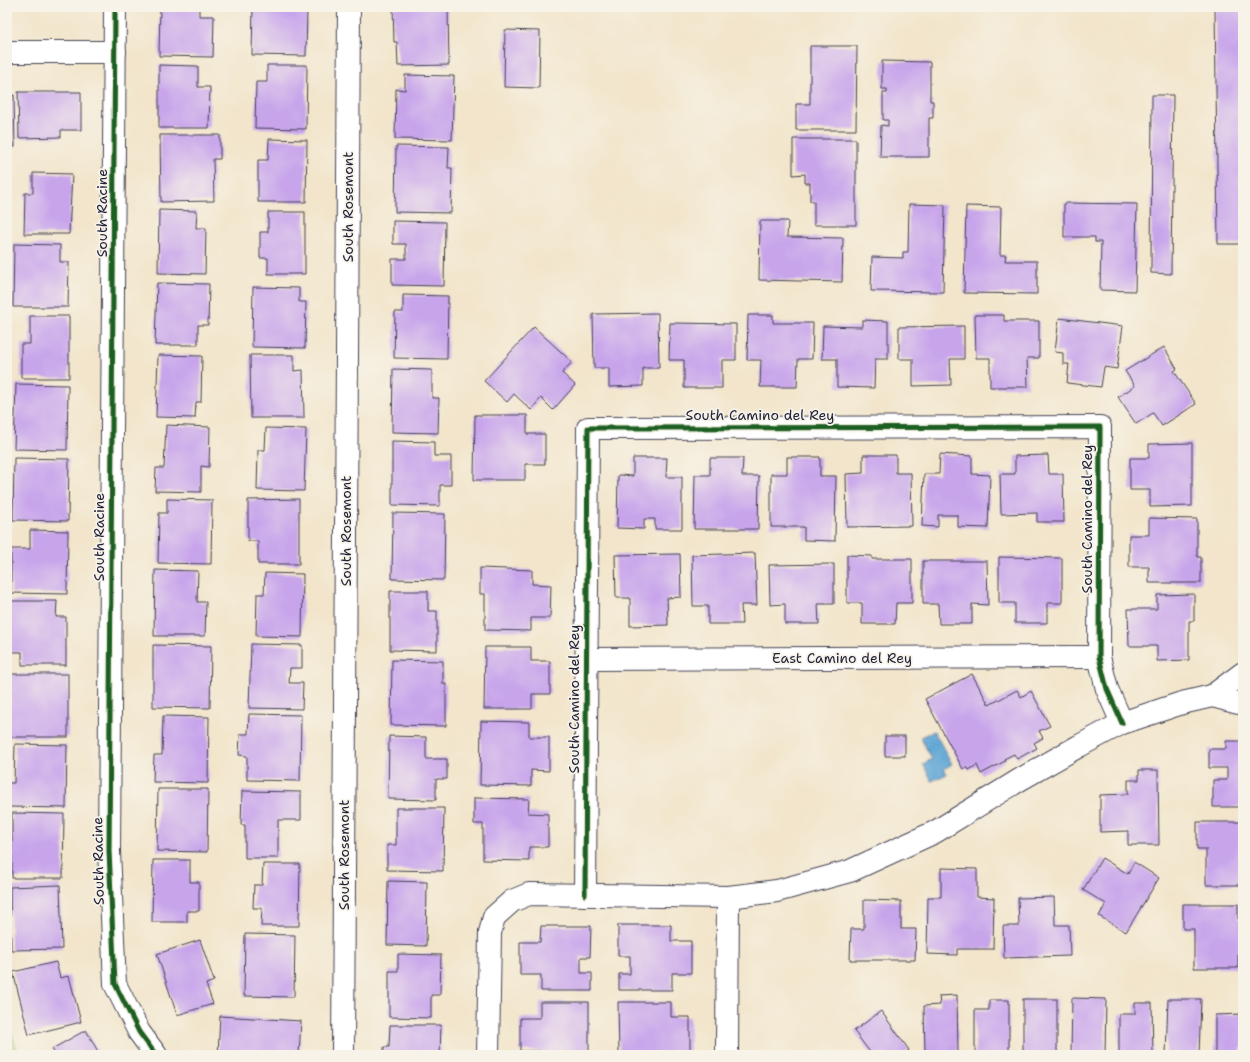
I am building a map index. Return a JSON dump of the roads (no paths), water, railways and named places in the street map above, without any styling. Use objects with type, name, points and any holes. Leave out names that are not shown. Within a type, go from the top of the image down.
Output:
[{"type":"street","name":"South Racine","points":[[115,7],[109,858],[115,984],[139,1032],[156,1055]]},
{"type":"street","name":"South Rosemont","points":[[343,1055],[349,7]]},
{"type":"street","points":[[7,52],[115,52]]},
{"type":"street","name":"South Camino del Rey","points":[[585,895],[588,428],[1100,427],[1099,657],[1107,690],[1122,723]]},
{"type":"street","name":"East Camino del Rey","points":[[586,659],[1099,657]]},
{"type":"street","points":[[488,1055],[490,933],[494,917],[512,902],[529,894],[728,897],[777,891],[850,871],[935,832],[1021,779],[1122,723],[1182,703],[1212,696],[1243,673]]},
{"type":"street","points":[[1212,696],[1243,703]]},
{"type":"street","points":[[727,1055],[728,897]]},
{"type":"water","points":[[934,731],[952,764],[944,769],[947,774],[932,781],[923,764],[932,759],[920,737]]}]
